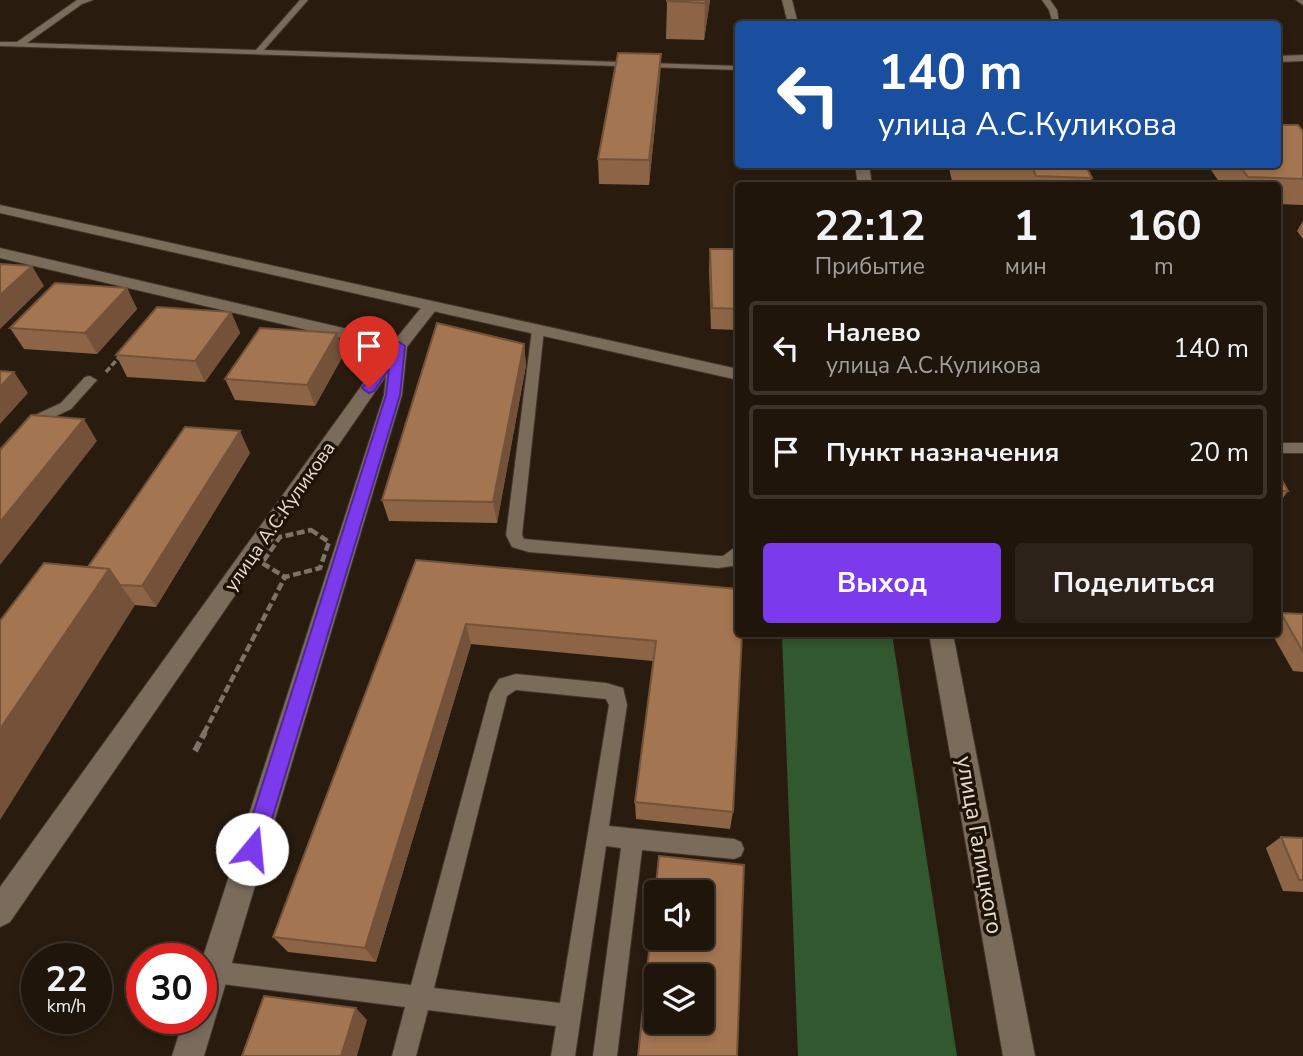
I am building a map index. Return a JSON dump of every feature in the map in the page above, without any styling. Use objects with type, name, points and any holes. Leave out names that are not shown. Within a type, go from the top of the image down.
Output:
[{"type":"street","points":[[787,0],[790,21]]},
{"type":"street","points":[[1281,59],[1303,58]]},
{"type":"street","points":[[0,209],[735,374]]},
{"type":"street","points":[[0,253],[399,346],[393,395],[217,962]]},
{"type":"street","name":"улица А.С.Куликова","points":[[0,912],[399,346],[431,306]]},
{"type":"street","name":"улица Галицкого","points":[[943,637],[1019,1056]]},
{"type":"street","points":[[188,1056],[195,1034]]},
{"type":"lane","points":[[20,44],[80,2],[89,0]]},
{"type":"lane","points":[[258,52],[304,0]]},
{"type":"lane","points":[[1046,0],[1053,9],[1055,21]]},
{"type":"lane","points":[[0,44],[735,68]]},
{"type":"lane","points":[[538,330],[514,536],[518,542],[529,546],[718,562],[727,562],[735,554]]},
{"type":"lane","points":[[0,458],[34,421],[66,406],[90,380]]},
{"type":"lane","points":[[1281,448],[1303,448]]},
{"type":"lane","points":[[404,1056],[499,693],[505,685],[516,682],[606,691],[616,694],[618,705],[563,1056]]},
{"type":"lane","points":[[597,835],[734,849]]},
{"type":"lane","points":[[605,1056],[633,839]]},
{"type":"lane","points":[[217,972],[569,1016]]},
{"type":"path","points":[[90,380],[105,374],[122,354]]},
{"type":"path","points":[[195,751],[285,577],[320,568],[329,542],[311,530],[280,537],[262,563],[285,577]]},
{"type":"green space","points":[[782,637],[892,637],[957,1056],[798,1056]]},
{"type":"building","points":[[667,0],[706,0],[705,3]]},
{"type":"building","points":[[618,53],[661,54],[649,160],[598,159]]},
{"type":"building","points":[[1281,125],[1298,125],[1303,131],[1303,179],[1248,177],[1241,168],[1281,168]]},
{"type":"building","points":[[1033,168],[1087,168],[1092,178],[1036,176]]},
{"type":"building","points":[[710,249],[735,249],[735,309],[712,308]]},
{"type":"building","points":[[0,264],[32,266],[0,295]]},
{"type":"building","points":[[55,283],[127,288],[85,333],[10,328]]},
{"type":"building","points":[[157,307],[231,312],[195,361],[116,355]]},
{"type":"building","points":[[437,323],[524,344],[493,502],[382,500]]},
{"type":"building","points":[[260,328],[337,333],[307,385],[225,379]]},
{"type":"building","points":[[0,371],[14,372],[0,387]]},
{"type":"building","points":[[31,415],[84,419],[0,522],[0,450]]},
{"type":"building","points":[[185,427],[240,431],[142,586],[120,585],[109,569],[88,567]]},
{"type":"building","points":[[1281,478],[1288,491],[1281,491]]},
{"type":"building","points":[[416,560],[735,589],[735,637],[742,637],[733,812],[635,802],[656,641],[466,624],[365,948],[273,937]]},
{"type":"building","points":[[44,563],[109,569],[0,729],[0,621]]},
{"type":"building","points":[[1281,613],[1303,614],[1303,652]]},
{"type":"building","points":[[1281,837],[1303,838],[1303,880],[1299,880]]},
{"type":"building","points":[[659,856],[744,865],[737,1056],[638,1056],[644,999],[644,1034],[714,1034],[714,964],[648,964],[649,950],[714,950],[714,880],[656,880]]},
{"type":"building","points":[[264,996],[356,1008],[341,1056],[242,1056]]},
{"type":"route","points":[[252,849],[393,395],[399,346],[369,388]]}]
